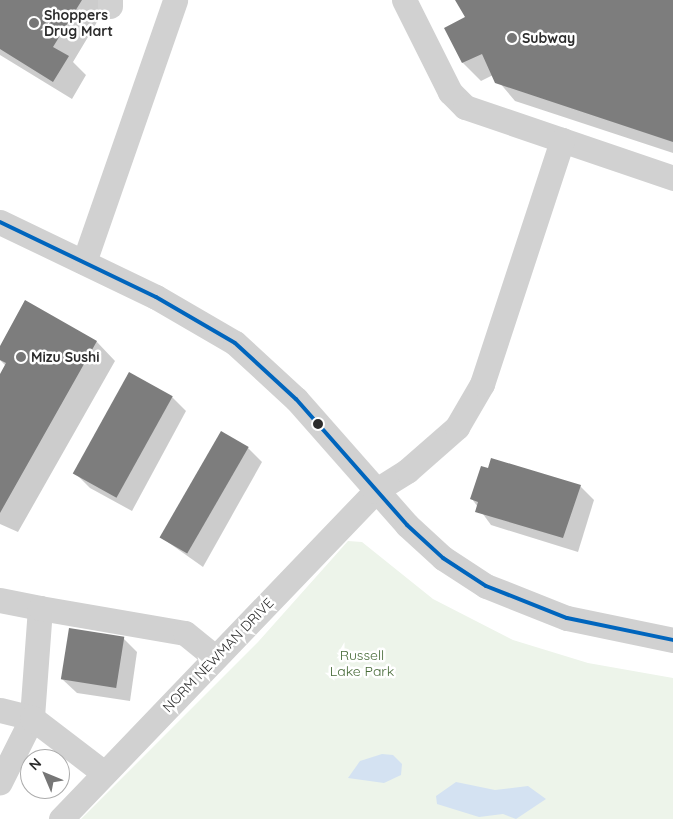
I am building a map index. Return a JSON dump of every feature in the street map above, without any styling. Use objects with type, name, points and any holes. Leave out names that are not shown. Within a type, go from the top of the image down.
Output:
[{"type":"street","points":[[84,262],[175,0]]},
{"type":"street","points":[[404,0],[457,102],[673,178]]},
{"type":"street","name":"NORM NEWMAN DRIVE","points":[[61,819],[375,491],[407,471],[457,427],[470,408],[562,140]]},
{"type":"street","points":[[0,222],[156,297],[235,343],[296,399],[375,491],[443,558],[486,586],[567,618],[673,640]]},
{"type":"street","points":[[0,600],[185,633],[215,657]]},
{"type":"street","points":[[0,782],[32,718],[40,608]]},
{"type":"street","points":[[0,710],[32,718],[104,773]]},
{"type":"green space","name":"Russell Lake Park","points":[[348,541],[362,542],[433,599],[513,640],[588,663],[673,678],[673,819],[81,819],[258,642]]},
{"type":"water","points":[[382,754],[393,755],[402,764],[401,775],[384,783],[348,778],[360,761]]},
{"type":"water","points":[[456,782],[495,790],[528,786],[546,799],[516,819],[503,814],[479,817],[437,804],[436,796]]},
{"type":"building","name":"Shoppers Drug Mart","points":[[0,0],[82,0],[53,47],[69,56],[53,82],[0,49]]},
{"type":"building","points":[[455,0],[673,0],[673,142],[495,83],[482,54],[462,63],[444,28],[465,17]]},
{"type":"building","points":[[25,300],[97,341],[0,513],[0,374],[6,363],[0,360],[0,346]]},
{"type":"building","points":[[129,372],[173,396],[116,498],[73,473]]},
{"type":"building","points":[[221,431],[249,447],[187,554],[160,538]]},
{"type":"building","points":[[491,458],[581,485],[563,538],[475,512],[478,502],[470,499],[481,466],[488,468]]},
{"type":"building","points":[[69,628],[124,637],[116,688],[61,679]]},
{"type":"transit line","points":[[0,222],[156,297],[235,343],[296,399],[407,525],[443,558],[486,586],[567,618],[673,640]]},
{"type":"place","name":"Shoppers Drug Mart","points":[[34,23]]},
{"type":"place","name":"Subway","points":[[512,38]]},
{"type":"place","name":"Mizu Sushi","points":[[21,357]]}]
